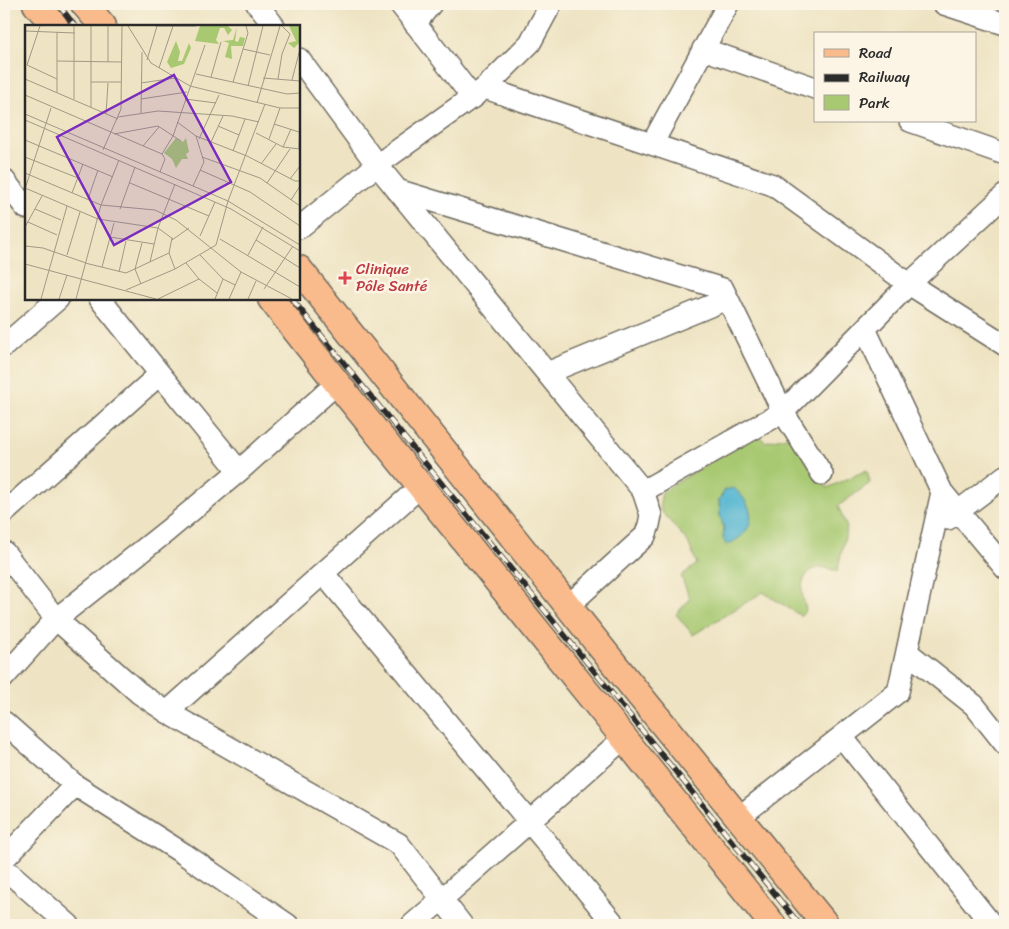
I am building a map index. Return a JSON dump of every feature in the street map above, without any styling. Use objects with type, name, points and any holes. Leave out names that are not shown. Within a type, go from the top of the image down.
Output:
[{"type":"main road","points":[[36,4],[54,25]]},
{"type":"main road","points":[[84,4],[101,25]]},
{"type":"main road","points":[[300,270],[738,818],[826,925]]},
{"type":"main road","points":[[272,300],[773,925]]},
{"type":"street","points":[[257,4],[273,25]]},
{"type":"street","points":[[400,4],[415,24],[479,93],[652,144],[773,185],[909,284],[1005,345]]},
{"type":"street","points":[[415,24],[431,4]]},
{"type":"street","points":[[300,227],[377,165],[479,93],[530,43],[551,4]]},
{"type":"street","points":[[652,144],[728,4]]},
{"type":"street","points":[[944,4],[1005,24]]},
{"type":"street","points":[[997,4],[1005,18]]},
{"type":"street","points":[[704,49],[814,88]]},
{"type":"street","points":[[300,61],[397,190],[643,490],[651,515],[645,536],[568,606]]},
{"type":"street","points":[[913,122],[1005,154]]},
{"type":"street","points":[[4,180],[25,207]]},
{"type":"street","points":[[397,190],[723,290],[782,412],[822,474]]},
{"type":"street","points":[[643,490],[782,412],[909,284],[1001,204]]},
{"type":"street","points":[[547,373],[727,299]]},
{"type":"street","points":[[4,346],[57,300]]},
{"type":"street","points":[[101,300],[240,470]]},
{"type":"street","points":[[865,329],[942,492],[1005,568]]},
{"type":"street","points":[[4,513],[160,374]]},
{"type":"street","points":[[4,677],[56,619],[240,470],[337,383]]},
{"type":"street","points":[[934,530],[1005,476]]},
{"type":"street","points":[[167,712],[421,486]]},
{"type":"street","points":[[738,818],[898,692],[942,492]]},
{"type":"street","points":[[4,552],[56,619],[140,693],[167,712],[399,844],[462,925]]},
{"type":"street","points":[[323,573],[615,925]]},
{"type":"street","points":[[907,652],[974,705],[1005,744]]},
{"type":"street","points":[[4,722],[75,785],[184,854],[288,925]]},
{"type":"street","points":[[842,736],[992,925]]},
{"type":"street","points":[[412,925],[624,738]]},
{"type":"street","points":[[4,859],[75,785]]},
{"type":"street","points":[[4,868],[69,925]]},
{"type":"green space","points":[[757,433],[765,442],[794,435],[827,488],[867,470],[870,483],[838,506],[847,528],[837,572],[827,568],[817,568],[809,572],[802,585],[806,610],[801,616],[763,592],[693,635],[676,614],[690,599],[681,576],[697,564],[688,542],[661,511],[662,492]],"holes":[[[734,489],[723,538],[724,528],[720,515],[719,500],[725,490]]]},
{"type":"water","points":[[734,488],[747,504],[751,520],[744,534],[726,545],[723,538],[724,528],[720,515],[719,500],[725,490]]},
{"type":"railway","points":[[58,4],[74,25]]},
{"type":"railway","points":[[293,300],[800,925]]},
{"type":"place","name":"Clinique Pôle Santé","points":[[345,278]]}]
